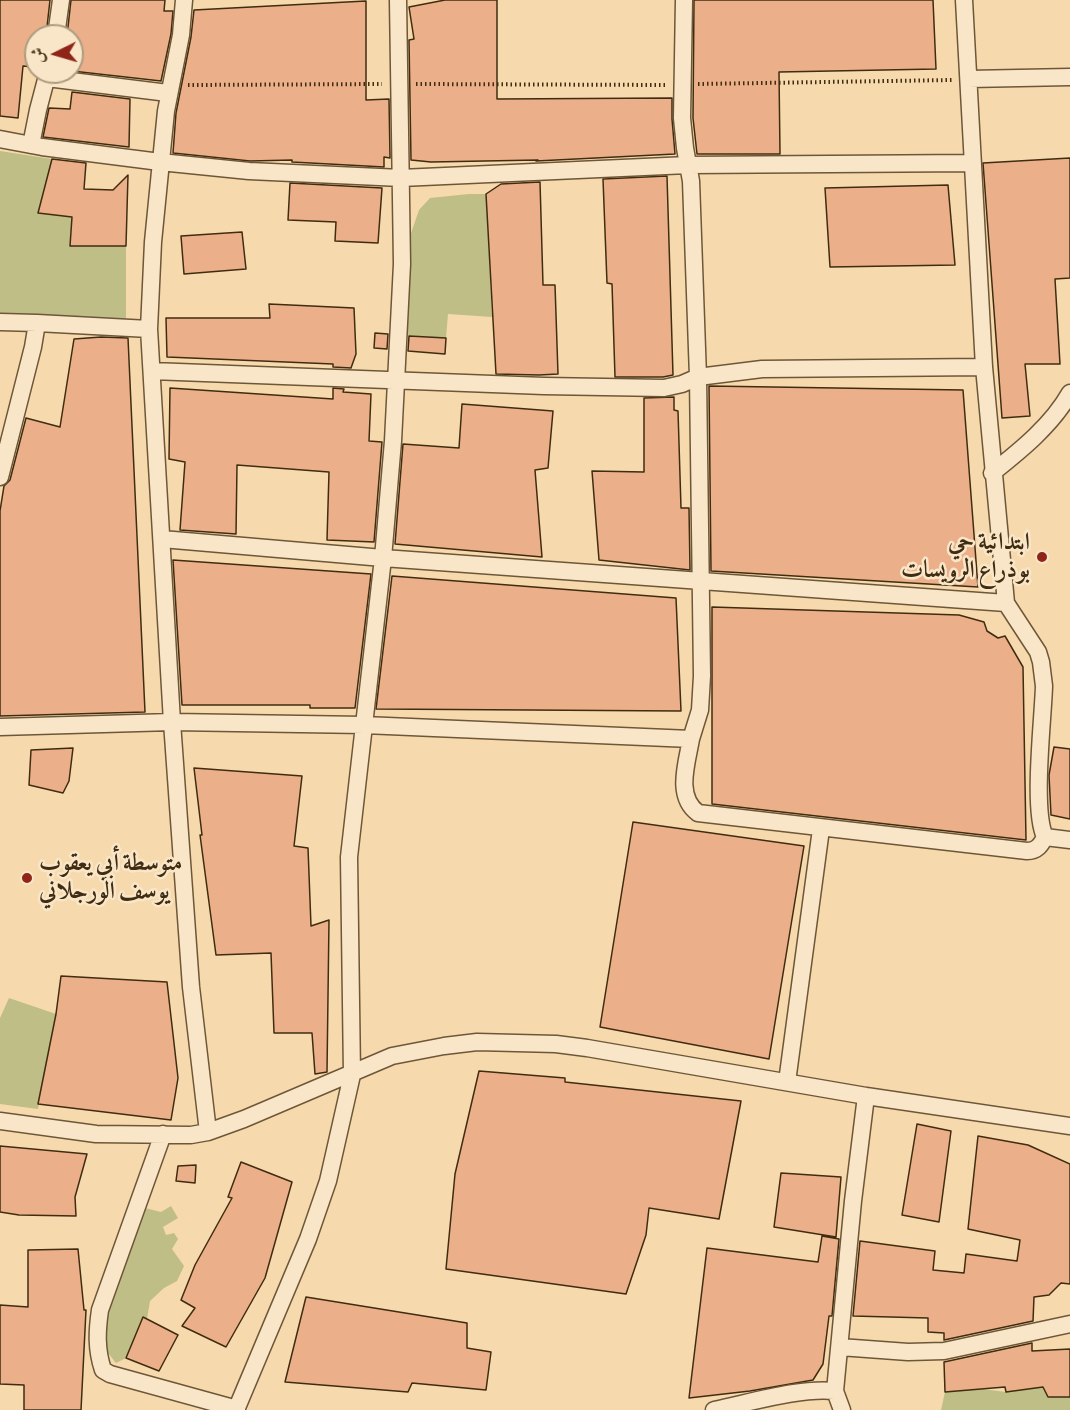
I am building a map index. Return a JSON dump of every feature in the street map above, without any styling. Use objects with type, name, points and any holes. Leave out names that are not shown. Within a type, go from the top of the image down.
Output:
[{"type":"street","points":[[58,24],[61,0]]},
{"type":"street","points":[[184,0],[181,35],[169,89],[160,162],[149,329],[172,722],[191,987],[208,1132]]},
{"type":"street","points":[[162,1134],[100,1310],[97,1333],[98,1355],[102,1370],[237,1410],[308,1239],[328,1180],[352,1075],[349,857],[383,558],[402,264],[398,0]]},
{"type":"street","points":[[684,0],[681,84],[683,129],[691,181],[702,581],[701,705],[691,739],[684,785],[689,804],[698,813],[1033,851],[1040,847],[1046,837],[1041,822],[1039,795],[1043,672],[1038,652],[1006,603],[992,473],[984,367],[964,0]]},
{"type":"street","points":[[969,80],[1070,77]]},
{"type":"street","points":[[84,79],[169,89]]},
{"type":"street","points":[[32,145],[45,84]]},
{"type":"street","points":[[0,139],[160,162],[249,171],[401,178],[688,165],[973,163]]},
{"type":"street","points":[[0,322],[149,329]]},
{"type":"street","points":[[0,477],[37,323]]},
{"type":"street","points":[[152,371],[544,386],[664,387],[682,384],[698,377],[762,369],[984,367]]},
{"type":"street","points":[[992,473],[1018,452],[1061,408],[1070,393]]},
{"type":"street","points":[[162,539],[383,558],[1006,603]]},
{"type":"street","points":[[0,727],[172,722],[364,725],[691,739]]},
{"type":"street","points":[[787,1082],[821,828]]},
{"type":"street","points":[[1046,837],[1070,840]]},
{"type":"street","points":[[0,1121],[96,1134],[191,1135],[208,1132],[352,1075],[392,1056],[444,1046],[487,1042],[556,1044],[1070,1126]]},
{"type":"street","points":[[842,1410],[835,1391],[866,1095]]},
{"type":"street","points":[[840,1347],[908,1353],[944,1351],[1070,1324]]},
{"type":"street","points":[[714,1410],[788,1395],[823,1390],[835,1391]]},
{"type":"path","points":[[169,89],[398,83],[492,85],[969,80]]},
{"type":"shaded area","points":[[0,151],[52,159],[38,213],[72,217],[70,246],[126,246],[126,323],[0,317]]},
{"type":"shaded area","points":[[486,194],[492,317],[448,314],[446,338],[402,335],[409,239],[419,210],[430,198]]},
{"type":"shaded area","points":[[9,998],[56,1014],[38,1109],[0,1104],[0,1018]]},
{"type":"shaded area","points":[[171,1206],[178,1218],[163,1227],[166,1235],[174,1233],[178,1239],[172,1249],[184,1266],[177,1281],[164,1288],[150,1301],[147,1319],[141,1321],[126,1358],[116,1363],[96,1338],[145,1208],[161,1212]]},
{"type":"shaded area","points":[[1043,1387],[1048,1397],[1070,1397],[1070,1410],[941,1410],[945,1392],[983,1389],[1006,1392]]},
{"type":"building","points":[[0,0],[50,0],[47,24],[24,24],[24,66],[18,118],[0,116]]},
{"type":"building","points":[[71,0],[165,0],[164,11],[173,11],[171,34],[161,81],[84,72],[84,24],[68,24]]},
{"type":"building","points":[[445,0],[497,0],[497,99],[672,98],[675,154],[536,161],[538,160],[431,162],[411,160],[409,40],[414,39],[409,7]]},
{"type":"building","points":[[694,0],[933,0],[936,69],[779,72],[780,154],[697,154],[693,118]]},
{"type":"building","points":[[366,1],[366,100],[389,99],[390,158],[384,157],[384,167],[292,162],[292,160],[250,161],[173,153],[176,113],[194,10]]},
{"type":"building","points":[[72,92],[130,99],[129,147],[43,137],[49,108],[70,109]]},
{"type":"building","points":[[1070,158],[1070,278],[1055,279],[1060,364],[1025,364],[1030,416],[1002,418],[983,163]]},
{"type":"building","points":[[52,159],[86,163],[84,189],[113,190],[128,175],[126,246],[70,246],[72,217],[38,213]]},
{"type":"building","points":[[667,176],[673,375],[615,377],[612,284],[607,283],[603,179]]},
{"type":"building","points":[[540,182],[543,285],[555,285],[558,374],[496,374],[486,194],[501,184]]},
{"type":"building","points":[[290,183],[382,188],[378,243],[335,241],[336,222],[288,220]]},
{"type":"building","points":[[948,185],[955,265],[830,267],[825,188]]},
{"type":"building","points":[[242,232],[246,269],[184,274],[181,236]]},
{"type":"building","points":[[269,304],[354,308],[356,354],[351,368],[333,367],[333,364],[167,357],[166,318],[270,318]]},
{"type":"building","points":[[375,333],[388,334],[387,349],[374,348]]},
{"type":"building","points":[[409,336],[446,338],[445,354],[408,351]]},
{"type":"building","points":[[128,338],[145,712],[0,716],[0,511],[4,486],[10,480],[26,418],[60,427],[74,339]]},
{"type":"building","points":[[709,386],[963,390],[978,587],[711,571]]},
{"type":"building","points":[[170,388],[333,399],[333,388],[344,389],[343,392],[371,394],[369,441],[382,442],[374,542],[327,540],[329,472],[237,465],[236,534],[180,530],[185,462],[169,459]]},
{"type":"building","points":[[674,397],[674,410],[678,411],[681,508],[689,508],[690,570],[599,560],[592,471],[644,472],[644,398]]},
{"type":"building","points":[[462,404],[553,411],[548,468],[535,470],[542,557],[395,544],[403,444],[459,448]]},
{"type":"building","points":[[173,560],[371,574],[355,708],[310,708],[310,705],[182,705]]},
{"type":"building","points":[[392,576],[676,598],[681,711],[376,709]]},
{"type":"building","points":[[712,607],[959,615],[984,622],[987,631],[998,638],[1005,636],[1023,667],[1026,840],[712,804]]},
{"type":"building","points":[[1054,747],[1070,749],[1070,819],[1051,815],[1049,775]]},
{"type":"building","points":[[73,748],[69,781],[63,793],[29,785],[31,750]]},
{"type":"building","points":[[194,768],[302,776],[294,846],[308,848],[311,926],[329,920],[327,1072],[315,1074],[312,1033],[274,1033],[271,953],[216,955],[200,835],[202,835]]},
{"type":"building","points":[[633,822],[804,846],[769,1059],[600,1027]]},
{"type":"building","points":[[61,976],[167,982],[178,1078],[171,1120],[38,1104]]},
{"type":"building","points":[[479,1071],[565,1078],[565,1082],[741,1101],[719,1219],[649,1208],[646,1235],[626,1294],[446,1269],[455,1174]]},
{"type":"building","points":[[917,1124],[951,1131],[939,1222],[902,1215]]},
{"type":"building","points":[[978,1136],[1028,1145],[1070,1164],[1070,1284],[1061,1283],[1049,1295],[1034,1297],[1033,1321],[944,1340],[944,1333],[928,1332],[928,1318],[853,1316],[860,1241],[935,1251],[933,1270],[964,1273],[966,1254],[1017,1261],[1020,1240],[968,1229]]},
{"type":"building","points":[[0,1146],[87,1154],[75,1197],[76,1216],[19,1215],[0,1212]]},
{"type":"building","points":[[241,1162],[292,1182],[265,1278],[226,1347],[182,1326],[195,1308],[181,1300],[195,1265],[232,1198],[228,1197]]},
{"type":"building","points":[[196,1165],[195,1183],[176,1181],[178,1166]]},
{"type":"building","points":[[781,1173],[841,1177],[836,1237],[774,1227]]},
{"type":"building","points":[[822,1236],[839,1239],[832,1316],[829,1316],[823,1364],[813,1380],[750,1391],[689,1398],[707,1248],[818,1262]]},
{"type":"building","points":[[78,1249],[84,1310],[86,1310],[81,1410],[24,1410],[24,1385],[0,1384],[0,1305],[28,1307],[28,1250]]},
{"type":"building","points":[[306,1297],[467,1323],[467,1348],[491,1352],[486,1390],[412,1383],[408,1392],[285,1382]]},
{"type":"building","points":[[143,1317],[178,1335],[159,1371],[126,1358]]},
{"type":"building","points":[[1032,1343],[1032,1351],[1070,1349],[1070,1397],[1048,1397],[1043,1387],[1006,1392],[1005,1387],[945,1392],[944,1362]]},
{"type":"place","name":"ابتدائية حي بوذراع الرويسات","points":[[1042,557]]},
{"type":"place","name":"متوسطة أبي يعقوب يوسف الورجلاني","points":[[27,878]]}]
